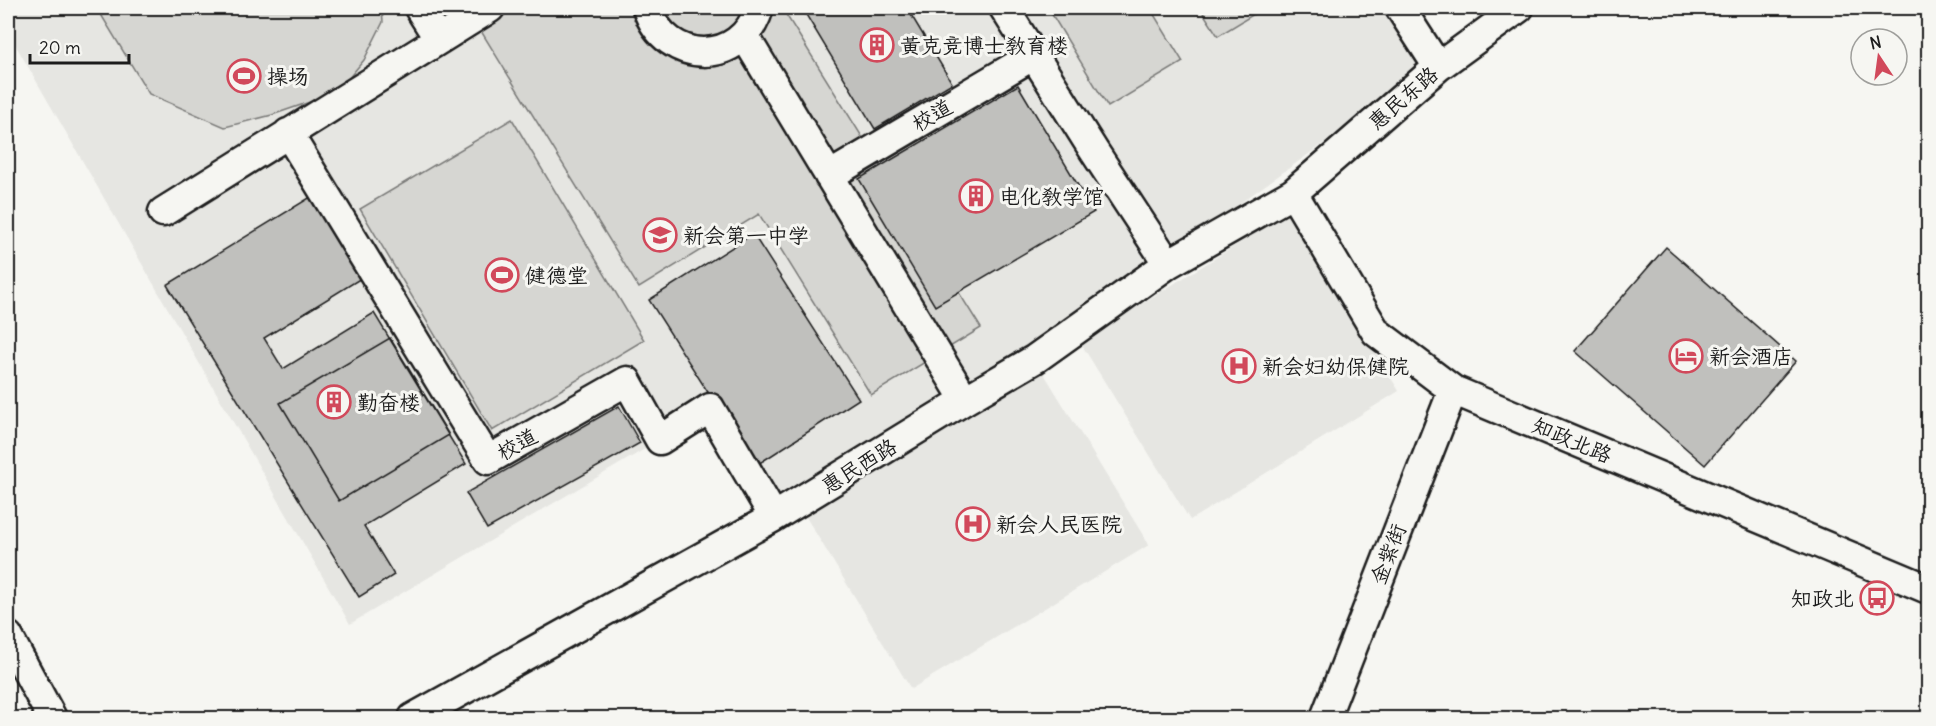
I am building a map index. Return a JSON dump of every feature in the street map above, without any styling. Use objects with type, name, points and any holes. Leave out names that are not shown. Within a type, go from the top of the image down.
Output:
[{"type":"street","points":[[419,8],[438,39]]},
{"type":"street","points":[[163,212],[490,8]]},
{"type":"street","points":[[647,8],[651,21],[662,35],[677,46],[694,51],[712,51],[729,46],[744,35],[755,20],[759,8]]},
{"type":"street","points":[[1004,8],[1168,264]]},
{"type":"street","points":[[1400,8],[1438,67]]},
{"type":"street","name":"惠民东路","points":[[1293,194],[1438,67],[1519,8]]},
{"type":"street","points":[[744,35],[965,400]]},
{"type":"street","name":"校道","points":[[829,176],[1034,55]]},
{"type":"street","name":"校道","points":[[288,133],[488,460],[627,381],[660,440],[711,408],[774,517]]},
{"type":"street","name":"惠民西路","points":[[413,718],[774,517],[1035,359],[1168,264],[1293,194]]},
{"type":"street","name":"知政北路","points":[[1293,194],[1376,332],[1453,390],[1929,589]]},
{"type":"street","name":"金紫街","points":[[1325,718],[1453,390]]},
{"type":"street","points":[[8,636],[51,718]]},
{"type":"shaded area","name":"新会第一中学","points":[[8,8],[1385,8],[1426,70],[965,400],[1035,359],[1149,545],[911,689],[798,504],[774,517],[710,408],[350,624],[8,32]]},
{"type":"shaded area","name":"操场","points":[[97,8],[382,8],[383,22],[364,60],[336,93],[272,115],[225,127],[149,94]]},
{"type":"shaded area","points":[[490,8],[782,8],[981,328],[871,395],[759,214],[639,288],[473,18]]},
{"type":"shaded area","points":[[1048,8],[1150,8],[1183,62],[1108,107]]},
{"type":"shaded area","points":[[1200,8],[1264,8],[1218,36]]},
{"type":"shaded area","name":"健德堂","points":[[512,119],[644,340],[492,431],[360,209]]},
{"type":"shaded area","name":"新会妇幼保健院","points":[[1288,213],[1399,391],[1190,520],[1080,342]]},
{"type":"building","name":"黄克竞博士教育楼","points":[[802,8],[907,8],[952,83],[875,129]]},
{"type":"building","name":"电化教学馆","points":[[1018,85],[1094,212],[935,306],[859,179]]},
{"type":"building","name":"勤奋楼","points":[[314,195],[363,277],[264,338],[283,369],[374,313],[466,464],[364,526],[394,575],[359,597],[167,285]]},
{"type":"building","points":[[753,234],[859,399],[755,466],[649,300]]},
{"type":"building","name":"新会酒店","points":[[1666,247],[1796,361],[1705,465],[1575,351]]},
{"type":"building","points":[[390,338],[449,435],[339,501],[280,403]]},
{"type":"building","points":[[619,406],[640,443],[487,529],[466,493]]},
{"type":"place","name":"黄克竞博士教育楼","points":[[877,45]]},
{"type":"place","name":"操场","points":[[244,76]]},
{"type":"place","name":"电化教学馆","points":[[976,196]]},
{"type":"place","name":"新会第一中学","points":[[660,235]]},
{"type":"place","name":"健德堂","points":[[502,275]]},
{"type":"place","name":"新会酒店","points":[[1686,356]]},
{"type":"place","name":"新会妇幼保健院","points":[[1239,366]]},
{"type":"place","name":"勤奋楼","points":[[334,402]]},
{"type":"place","name":"新会人民医院","points":[[973,524]]},
{"type":"place","name":"知政北","points":[[1877,598]]}]
